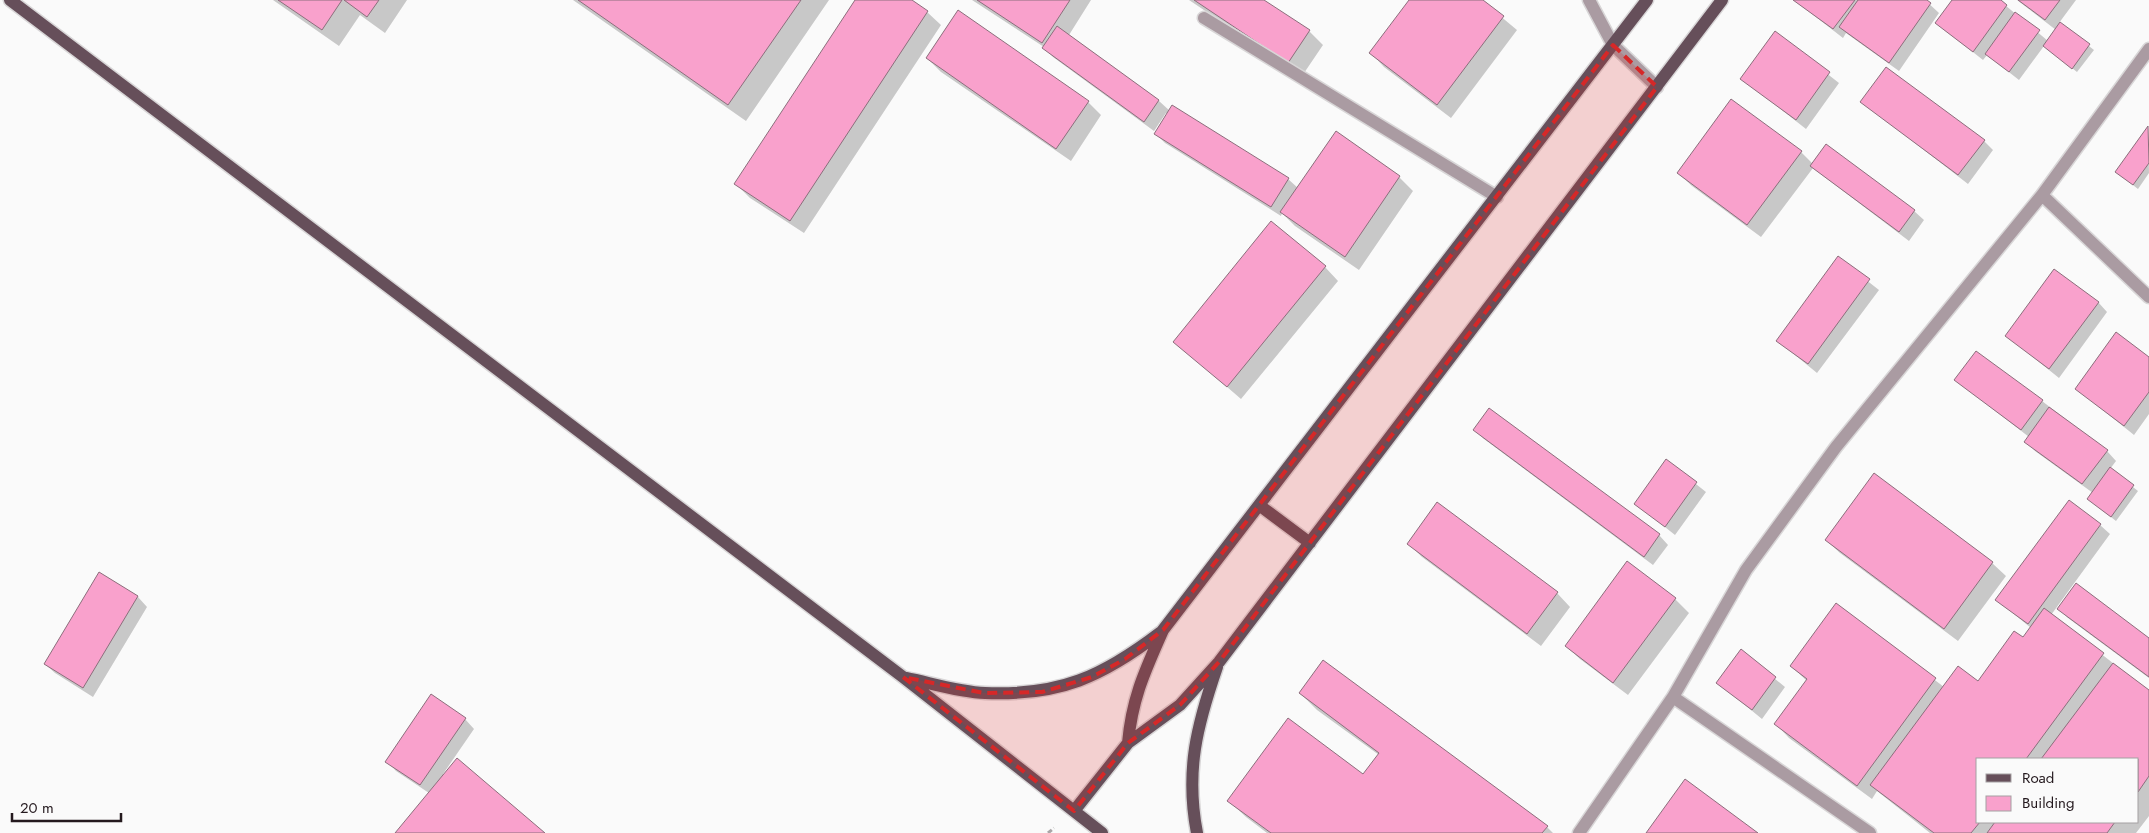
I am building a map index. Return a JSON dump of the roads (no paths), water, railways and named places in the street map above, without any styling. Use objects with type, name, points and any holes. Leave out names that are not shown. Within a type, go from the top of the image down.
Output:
[{"type":"main road","points":[[10,0],[903,677],[1102,833]]},
{"type":"main road","points":[[903,677],[984,693],[1042,692],[1092,677],[1126,659],[1163,630],[1647,0]]},
{"type":"main road","points":[[1074,811],[1128,742],[1180,705],[1219,662],[1722,0]]},
{"type":"main road","points":[[1259,505],[1310,543]]},
{"type":"main road","points":[[1128,742],[1131,712],[1141,682],[1163,630]]},
{"type":"main road","points":[[1198,833],[1192,808],[1191,769],[1195,738],[1219,662]]},
{"type":"street","points":[[1589,0],[1613,45],[1657,87]]},
{"type":"street","points":[[1204,18],[1497,197]]},
{"type":"street","points":[[1578,833],[1673,697],[1746,570],[1825,462],[2042,195],[2149,49]]},
{"type":"street","points":[[2042,195],[2149,298]]},
{"type":"street","points":[[1673,697],[1870,833]]}]
